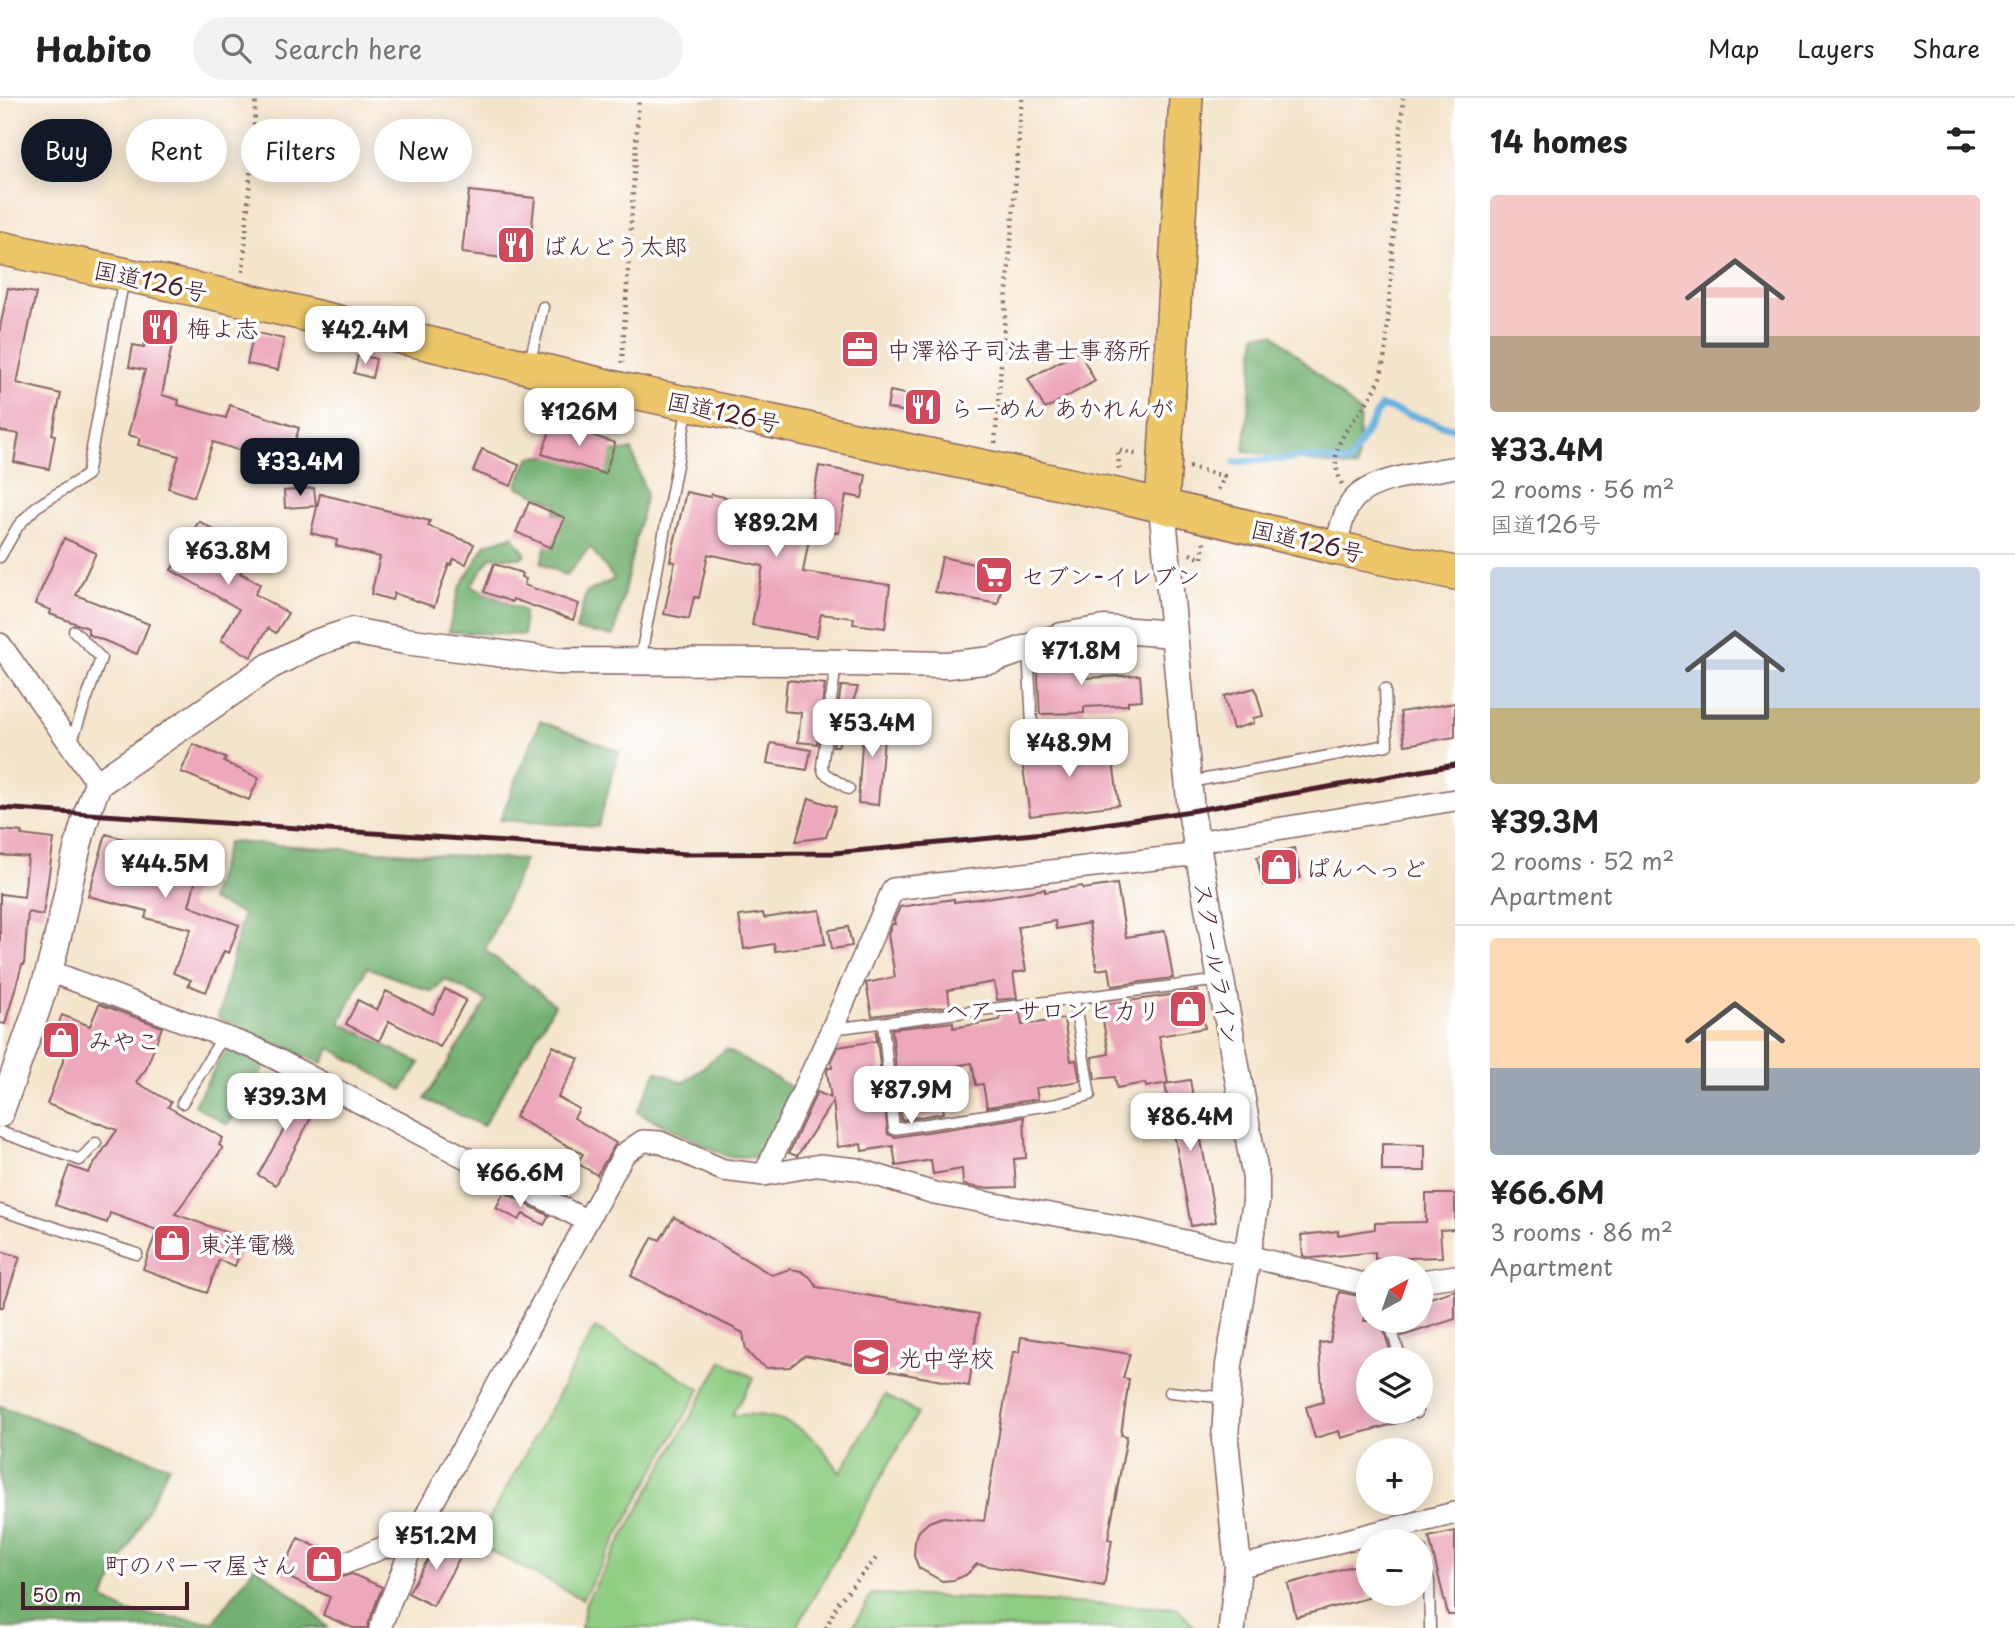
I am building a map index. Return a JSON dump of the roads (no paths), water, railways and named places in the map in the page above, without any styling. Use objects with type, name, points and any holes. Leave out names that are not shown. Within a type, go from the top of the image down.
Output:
[{"type":"highway","points":[[1162,506],[1186,98]]},
{"type":"highway","name":"国道126号","points":[[0,248],[241,299],[620,389],[1162,506],[1335,548],[1455,573]]},
{"type":"street","points":[[1335,548],[1343,518],[1356,497],[1381,482],[1455,467]]},
{"type":"street","name":"スクールライン","points":[[1162,506],[1188,783],[1256,1179],[1256,1202],[1229,1366],[1224,1440],[1238,1567],[1232,1628]]},
{"type":"street","points":[[0,1114],[49,971],[71,867],[85,815],[98,784],[270,666],[315,643],[352,631],[405,641],[556,661],[948,665],[992,660],[1062,636],[1104,629],[1174,634]]},
{"type":"street","points":[[0,644],[98,784]]},
{"type":"street","points":[[764,1175],[832,1030],[893,889],[1198,848],[1455,800]]},
{"type":"street","points":[[49,971],[257,1048],[587,1221]]},
{"type":"street","points":[[380,1628],[414,1540],[624,1154],[643,1141],[660,1142],[723,1170],[764,1175],[820,1166],[857,1169],[934,1193],[1139,1230],[1356,1282]]},
{"type":"street","points":[[1433,1279],[1455,1276]]},
{"type":"street","points":[[1238,1567],[1416,1528],[1455,1513]]},
{"type":"street","points":[[343,1564],[382,1548],[414,1540]]},
{"type":"lane","points":[[0,557],[18,526],[36,507],[87,475],[125,274]]},
{"type":"lane","points":[[528,368],[543,307]]},
{"type":"lane","points":[[640,661],[689,404]]},
{"type":"lane","points":[[71,744],[101,658],[74,631]]},
{"type":"lane","points":[[1028,648],[1033,744]]},
{"type":"lane","points":[[836,663],[822,766],[824,773],[849,789]]},
{"type":"lane","points":[[1188,783],[1387,745],[1385,690]]},
{"type":"lane","points":[[832,1030],[1221,980]]},
{"type":"lane","points":[[883,1023],[894,1129],[1057,1104],[1090,1095],[1074,999]]},
{"type":"lane","points":[[182,1103],[224,1035]]},
{"type":"lane","points":[[0,1132],[80,1160],[96,1143]]},
{"type":"lane","points":[[0,1210],[137,1254]]},
{"type":"lane","points":[[1170,1392],[1227,1398]]},
{"type":"lane","points":[[1430,1606],[1430,1628]]},
{"type":"waterway","points":[[1235,462],[1306,457],[1349,463],[1381,406],[1455,429]]},
{"type":"railway","points":[[0,808],[686,854],[834,853],[1044,833],[1191,811],[1455,765]]},
{"type":"place","name":"ばんどう太郎","points":[[516,245]]},
{"type":"place","name":"梅よ志","points":[[160,327]]},
{"type":"place","name":"中澤裕子司法書士事務所","points":[[860,349]]},
{"type":"place","name":"らーめん あかれんが","points":[[923,407]]},
{"type":"place","name":"セブン-イレブン","points":[[994,575]]},
{"type":"place","name":"ぱんへっど","points":[[1279,867]]},
{"type":"place","name":"ヘアーサロンヒカリ","points":[[1188,1009]]},
{"type":"place","name":"みやこ","points":[[61,1040]]},
{"type":"place","name":"東洋電機","points":[[172,1243]]},
{"type":"place","name":"光中学校","points":[[871,1357]]},
{"type":"place","name":"町のパーマ屋さん","points":[[324,1564]]}]
